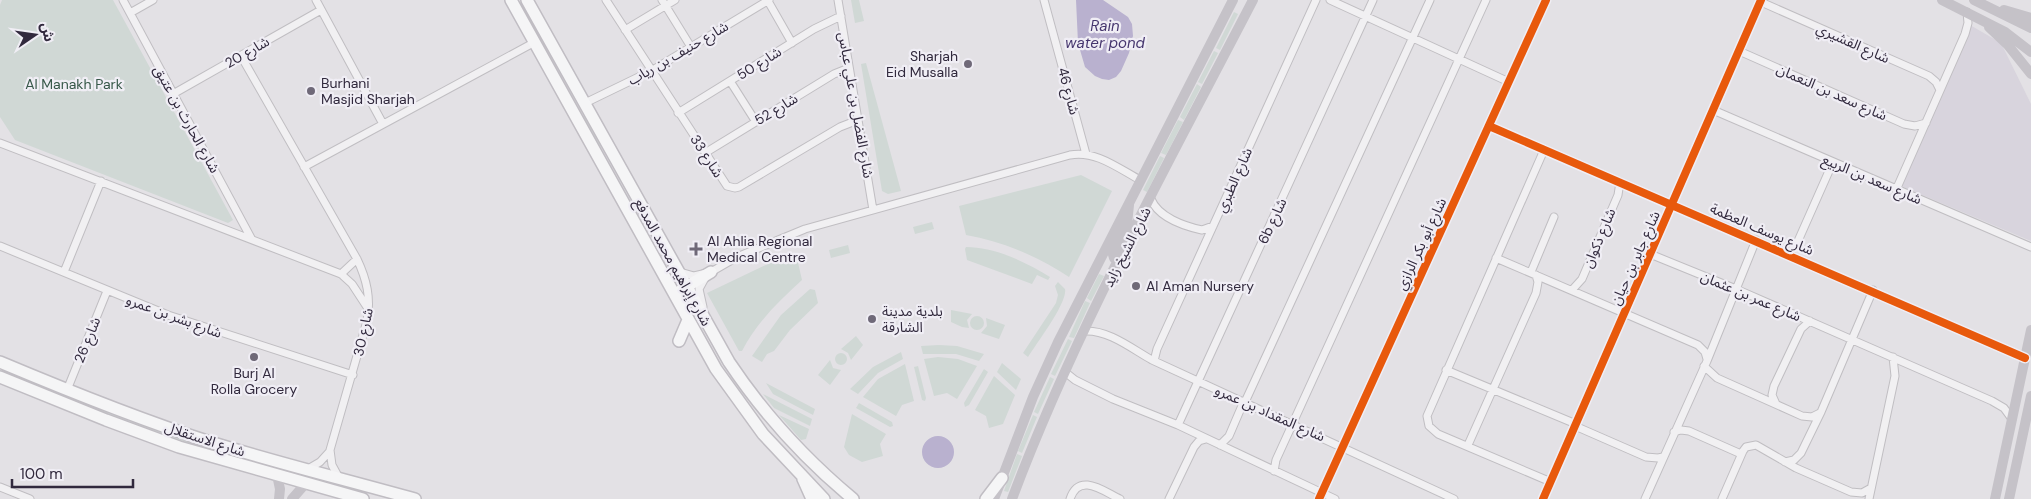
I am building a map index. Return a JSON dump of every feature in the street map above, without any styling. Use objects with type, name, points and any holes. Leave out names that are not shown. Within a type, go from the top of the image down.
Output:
[{"type":"main road","name":"شارع إبراهيم محمد المدفع","points":[[511,0],[716,369],[776,449],[824,499]]},
{"type":"main road","name":"شارع إبراهيم محمد المدفع","points":[[527,0],[724,354],[742,381],[782,430],[827,477],[852,499]]},
{"type":"main road","name":"شارع الشيخ زايد","points":[[994,499],[1035,392],[1084,289],[1232,0]]},
{"type":"main road","name":"شارع الشيخ زايد","points":[[1012,499],[1065,372],[1085,330],[1253,0]]},
{"type":"main road","points":[[1942,0],[2005,32],[2031,52]]},
{"type":"main road","points":[[1977,1],[2031,18]]},
{"type":"main road","points":[[1977,1],[2031,28]]},
{"type":"main road","points":[[1977,17],[2008,44],[2031,74]]},
{"type":"main road","points":[[1121,257],[1114,258],[1112,251],[1127,224],[1129,201]]},
{"type":"main road","points":[[644,238],[657,251],[678,289],[683,290],[711,272]]},
{"type":"main road","points":[[679,341],[688,320]]},
{"type":"main road","points":[[1995,499],[2031,330]]},
{"type":"main road","name":"شارع الاستقلال","points":[[0,362],[67,390],[174,430],[307,470],[415,499]]},
{"type":"main road","name":"شارع الاستقلال","points":[[0,377],[161,440],[363,499]]},
{"type":"main road","points":[[2010,498],[2031,396]]},
{"type":"main road","points":[[277,475],[280,488],[279,499]]},
{"type":"main road","points":[[802,475],[812,499]]},
{"type":"main road","points":[[827,477],[860,499]]},
{"type":"main road","points":[[986,499],[1002,478]]},
{"type":"main road","points":[[292,499],[306,483]]},
{"type":"street","name":"شارع الحارث بن عتيق","points":[[123,0],[251,238]]},
{"type":"street","points":[[130,13],[153,0]]},
{"type":"street","points":[[316,0],[383,124]]},
{"type":"street","name":"شارع 33","points":[[606,0],[724,184],[731,188],[735,188],[840,127],[858,120]]},
{"type":"street","points":[[625,30],[664,3],[675,0]]},
{"type":"street","name":"شارع الفضل بن علي عباس","points":[[838,0],[873,210]]},
{"type":"street","name":"شارع 46","points":[[1044,0],[1086,154]]},
{"type":"street","name":"شارع الطبري","points":[[1154,361],[1156,349],[1316,0]]},
{"type":"street","points":[[1330,0],[1509,82]]},
{"type":"street","name":"6b شارع","points":[[1178,425],[1373,0]]},
{"type":"street","points":[[1220,445],[1229,436],[1430,0]]},
{"type":"street","points":[[1274,471],[1276,460],[1486,0]]},
{"type":"street","name":"شارع أبو بكر الرازي","points":[[1320,496],[1546,0]]},
{"type":"street","points":[[766,1],[792,43]]},
{"type":"street","name":"شارع حنيف بن رياب","points":[[584,103],[651,71],[766,1]]},
{"type":"street","name":"شارع جابر بن حيان","points":[[1543,499],[1761,1]]},
{"type":"street","name":"شارع القشيري","points":[[1761,1],[1929,76],[1936,82],[1940,90]]},
{"type":"street","points":[[664,3],[691,47]]},
{"type":"street","name":"شارع 20","points":[[173,94],[321,10]]},
{"type":"street","points":[[1896,190],[1967,28],[1967,12]]},
{"type":"street","name":"شارع 50","points":[[678,113],[821,25],[840,16]]},
{"type":"street","points":[[304,167],[535,42]]},
{"type":"street","name":"شارع سعد بن النعمان","points":[[1739,51],[1904,124],[1915,126],[1926,123]]},
{"type":"street","name":"شارع 30","points":[[240,56],[357,259],[369,289],[369,310],[353,375],[330,450],[320,462],[307,470]]},
{"type":"street","name":"شارع 52","points":[[705,153],[834,74],[849,68]]},
{"type":"street","points":[[730,81],[756,122]]},
{"type":"street","name":"شارع سعد بن الربيع","points":[[1713,110],[2031,247]]},
{"type":"street","name":"شارع يوسف العظمة","points":[[1489,126],[1873,290],[2025,358]]},
{"type":"street","points":[[0,143],[341,274],[352,284],[369,310]]},
{"type":"street","points":[[1544,150],[1428,411],[1427,422],[1438,434],[1468,445],[1551,482]]},
{"type":"street","points":[[703,317],[699,289],[711,272],[736,257],[786,236],[873,210],[1078,154],[1086,154],[1102,160],[1140,180]]},
{"type":"street","points":[[1789,254],[1798,241],[1833,162]]},
{"type":"street","points":[[64,272],[101,181]]},
{"type":"street","name":"شارع ذكوان","points":[[1572,290],[1582,279],[1618,195],[1620,182]]},
{"type":"street","points":[[1151,199],[1155,208],[1162,215],[1202,230],[1214,226]]},
{"type":"street","points":[[1533,274],[1554,217]]},
{"type":"street","points":[[1645,499],[1706,363],[1756,240]]},
{"type":"street","name":"شارع بشر بن عمرو","points":[[0,246],[107,291],[206,328],[353,375]]},
{"type":"street","name":"شارع عمر بن عثمان","points":[[1650,254],[1736,289],[1998,404],[2009,414],[2012,420]]},
{"type":"street","points":[[1496,258],[1624,312],[1698,346],[1705,352],[1706,363],[1717,378],[1807,417],[1820,412]]},
{"type":"street","points":[[341,274],[357,259]]},
{"type":"street","points":[[676,268],[690,276],[711,272]]},
{"type":"street","points":[[1468,445],[1536,293],[1538,282],[1533,274]]},
{"type":"street","points":[[1785,462],[1798,458],[1873,290]]},
{"type":"street","name":"شارع 26","points":[[67,390],[107,291]]},
{"type":"street","points":[[1776,404],[1772,395],[1774,386],[1799,332],[1810,321]]},
{"type":"street","name":"شارع المقداد بن عمرو","points":[[1085,330],[1106,334],[1154,361],[1342,446],[1438,496],[1454,499]]},
{"type":"street","points":[[1869,499],[1895,376],[1893,357]]},
{"type":"street","points":[[1446,370],[1646,457],[1663,457]]},
{"type":"street","points":[[1065,372],[1075,380],[1114,399],[1178,425],[1274,471],[1320,496],[1335,499]]},
{"type":"street","points":[[1674,432],[1681,430],[1689,431],[1741,454]]},
{"type":"street","points":[[1169,499],[1194,447],[1199,441],[1206,439]]},
{"type":"street","points":[[1722,499],[1741,454],[1746,447],[1756,445],[1785,462],[1856,493],[1867,492],[1871,488]]},
{"type":"street","points":[[330,450],[332,465],[338,478]]},
{"type":"street","points":[[1070,499],[1075,488],[1084,484],[1093,486],[1120,499]]},
{"type":"street","points":[[0,487],[30,499]]},
{"type":"shaded area","points":[[1970,25],[2001,43],[2031,104],[2031,241],[1901,186]]},
{"type":"green space","name":"Al Manakh Park","points":[[2,0],[113,0],[233,220],[228,223],[15,140],[0,117],[0,5]]},
{"type":"green space","points":[[851,0],[859,0],[864,21],[855,23]]},
{"type":"green space","points":[[1234,12],[1238,14],[1220,50],[1216,48]]},
{"type":"green space","points":[[1214,51],[1218,53],[1202,84],[1198,82]]},
{"type":"green space","points":[[866,63],[901,191],[888,194],[882,191],[861,64]]},
{"type":"green space","points":[[1197,84],[1201,87],[1184,120],[1180,117]]},
{"type":"green space","points":[[585,115],[602,145],[599,147],[582,117]]},
{"type":"green space","points":[[1178,120],[1183,122],[1166,155],[1161,153]]},
{"type":"green space","points":[[1160,156],[1164,158],[1147,192],[1143,190]]},
{"type":"green space","points":[[1081,175],[1112,191],[1069,277],[1020,251],[966,235],[959,206]]},
{"type":"green space","points":[[932,222],[934,229],[915,234],[913,227]]},
{"type":"green space","points":[[848,245],[850,253],[831,258],[829,250]]},
{"type":"green space","points":[[966,247],[1010,256],[1050,277],[1048,280],[1037,275],[1032,284],[967,260]]},
{"type":"green space","points":[[791,253],[796,254],[802,280],[769,313],[754,331],[742,351],[739,351],[707,293]]},
{"type":"green space","points":[[1099,274],[1104,276],[1091,301],[1087,298]]},
{"type":"green space","points":[[1058,282],[1065,289],[1062,303],[1028,357],[1023,353],[1056,303],[1058,295],[1055,286]]},
{"type":"green space","points":[[810,289],[815,290],[818,303],[790,330],[774,351],[767,354],[762,362],[752,356],[781,315]]},
{"type":"green space","points":[[1085,301],[1090,303],[1074,338],[1069,337]]},
{"type":"green space","points":[[951,310],[972,314],[967,320],[969,328],[951,322]]},
{"type":"green space","points":[[977,316],[982,318],[984,323],[982,328],[977,330],[972,328],[970,323],[972,318]]},
{"type":"green space","points":[[986,318],[1005,325],[999,339],[981,333],[987,326]]},
{"type":"green space","points":[[856,336],[863,345],[851,360],[848,353],[841,349]]},
{"type":"green space","points":[[1068,339],[1072,341],[1055,376],[1051,374]]},
{"type":"green space","points":[[921,346],[957,346],[984,354],[979,361],[956,354],[923,354]]},
{"type":"green space","points":[[901,352],[903,359],[878,373],[858,394],[850,389],[873,367]]},
{"type":"green space","points":[[839,353],[843,353],[847,359],[843,365],[839,365],[835,361],[835,357]]},
{"type":"green space","points":[[938,357],[958,359],[977,366],[957,399],[947,393],[934,396],[924,359]]},
{"type":"green space","points":[[830,360],[833,368],[841,370],[830,385],[818,375]]},
{"type":"green space","points":[[1002,363],[1021,379],[1016,390],[997,372]]},
{"type":"green space","points":[[905,364],[914,401],[902,405],[896,416],[863,397],[878,379]]},
{"type":"green space","points":[[918,366],[926,398],[925,401],[922,400],[914,367]]},
{"type":"green space","points":[[984,369],[988,372],[969,405],[965,407],[964,403]]},
{"type":"green space","points":[[994,376],[1015,395],[1003,424],[989,428],[986,416],[975,410]]},
{"type":"green space","points":[[1050,377],[1054,379],[1038,414],[1034,412]]},
{"type":"green space","points":[[766,383],[815,409],[813,415],[773,394]]},
{"type":"green space","points":[[763,394],[812,419],[810,426],[774,408]]},
{"type":"green space","points":[[859,403],[892,422],[893,426],[890,427],[856,408]]},
{"type":"green space","points":[[94,405],[129,419],[127,424],[92,410]]},
{"type":"green space","points":[[852,414],[886,434],[880,444],[883,456],[862,462],[849,455],[844,447]]},
{"type":"green space","points":[[779,415],[809,429],[806,439],[801,440]]},
{"type":"green space","points":[[1033,415],[1037,417],[1022,453],[1018,451]]},
{"type":"green space","points":[[131,420],[166,432],[165,437],[130,425]]},
{"type":"green space","points":[[169,433],[205,445],[203,449],[167,438]]},
{"type":"green space","points":[[1017,454],[1022,456],[1008,492],[1004,491]]},
{"type":"water","name":"Rain water pond","points":[[1076,0],[1103,0],[1128,17],[1132,24],[1133,36],[1129,53],[1121,71],[1116,77],[1109,80],[1102,79],[1095,76],[1085,67],[1078,43]]},
{"type":"water","points":[[938,436],[944,437],[949,441],[953,446],[953,458],[949,463],[944,467],[938,468],[932,467],[927,463],[923,458],[922,452],[923,446],[927,441],[932,437]]},
{"type":"cycle path","points":[[1319,499],[1546,0]]},
{"type":"cycle path","points":[[1543,499],[1761,0]]},
{"type":"cycle path","points":[[1489,126],[2025,358]]},
{"type":"place","name":"Sharjah Eid Musalla","points":[[968,64]]},
{"type":"place","name":"Burhani Masjid Sharjah","points":[[311,91]]},
{"type":"place","name":"Al Ahlia Regional Medical Centre","points":[[696,249]]},
{"type":"place","name":"Al Aman Nursery","points":[[1136,286]]},
{"type":"place","name":"بلدية مدينة الشارقة","points":[[872,319]]},
{"type":"place","name":"Burj Al Rolla Grocery","points":[[254,357]]}]
